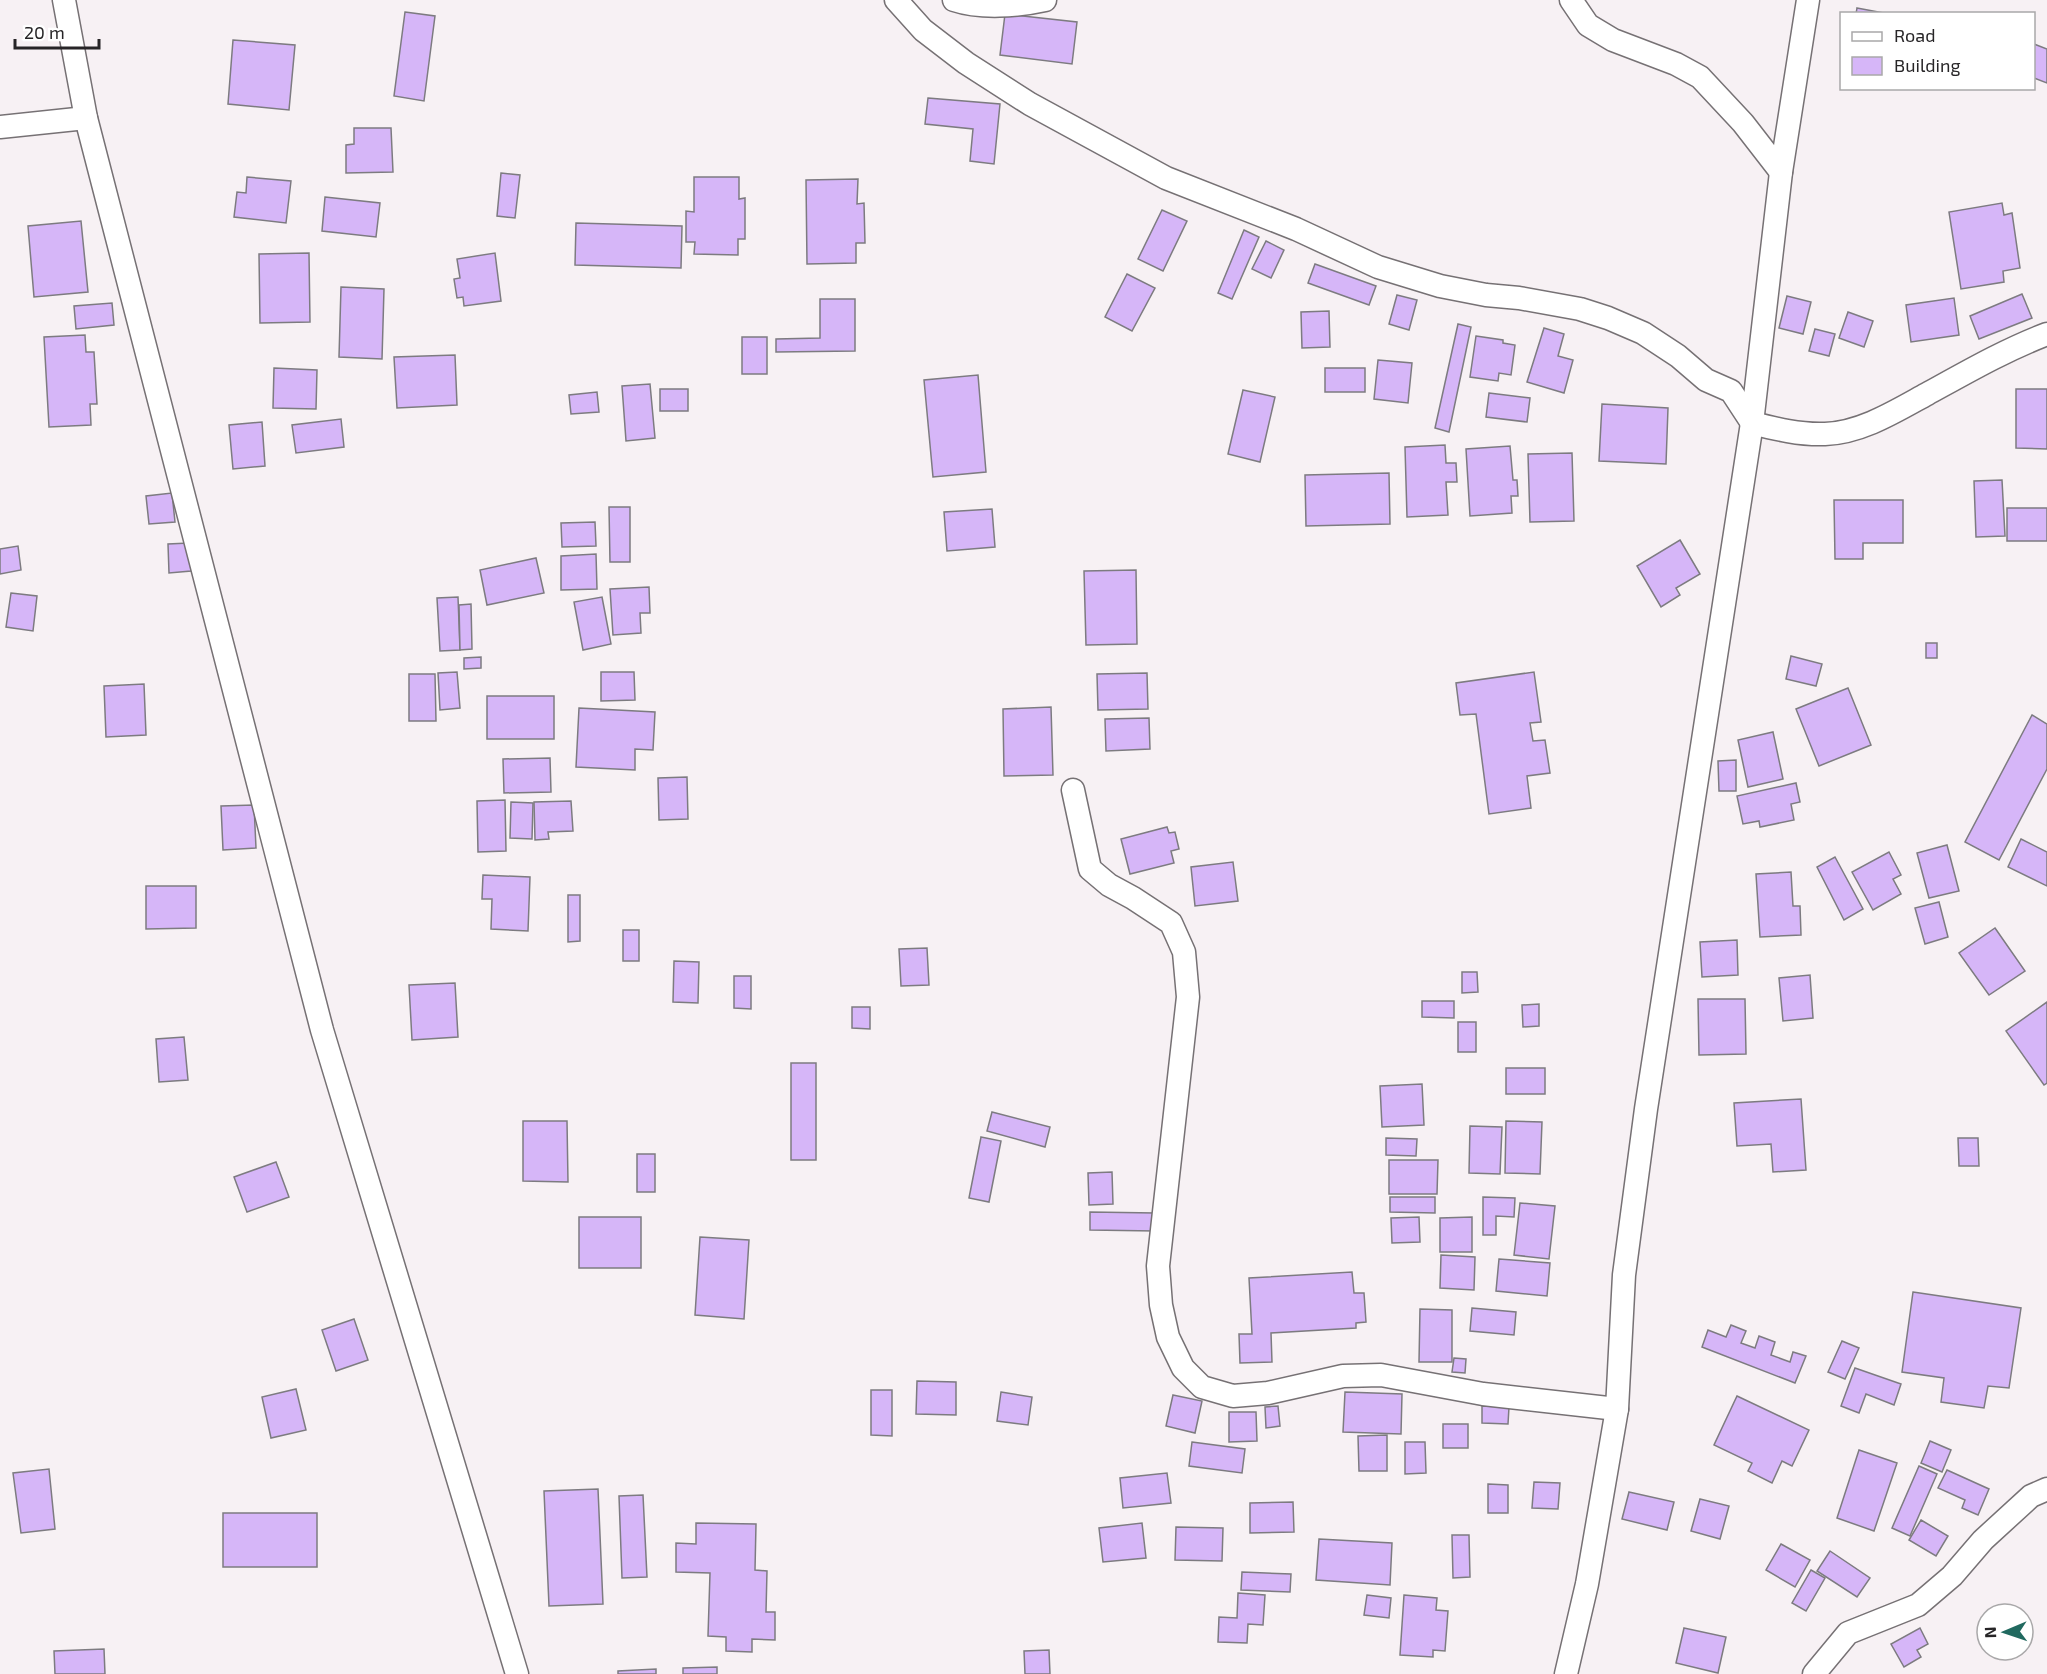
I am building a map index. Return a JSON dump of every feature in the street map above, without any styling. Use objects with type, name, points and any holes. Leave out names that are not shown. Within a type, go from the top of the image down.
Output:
[{"type":"street","points":[[64,0],[86,118],[322,1030],[517,1674]]},
{"type":"street","points":[[896,0],[923,30],[966,63],[1030,104],[1166,178],[1296,229],[1378,267],[1440,286],[1580,309],[1608,318],[1643,333],[1678,356],[1706,380],[1731,391],[1752,423],[1789,432],[1826,434],[1853,429],[1893,412],[2015,346],[2047,334]]},
{"type":"street","points":[[954,0],[1019,5],[1045,0]]},
{"type":"street","points":[[1571,0],[1588,25],[1613,40],[1676,64],[1700,76],[1743,123],[1781,172]]},
{"type":"street","points":[[1566,1674],[1587,1584],[1617,1409],[1624,1275],[1645,1121],[1752,423],[1781,172],[1808,0]]},
{"type":"street","points":[[0,127],[86,118]]},
{"type":"street","points":[[1072,790],[1090,869],[1109,885],[1171,923],[1184,952],[1188,997],[1158,1266],[1161,1305],[1168,1337],[1183,1368],[1202,1387],[1233,1396],[1268,1393],[1343,1376],[1381,1375],[1483,1394],[1617,1409]]},
{"type":"street","points":[[1814,1674],[1848,1633],[1918,1605],[1952,1576],[1983,1540],[2031,1496],[2047,1489]]},
{"type":"building","points":[[1857,8],[1878,12],[1856,12]]},
{"type":"building","points":[[405,12],[435,16],[424,101],[394,96]]},
{"type":"building","points":[[1005,14],[1077,22],[1072,64],[1000,55]]},
{"type":"building","points":[[233,40],[295,45],[289,110],[228,104]]},
{"type":"building","points":[[2035,44],[2047,49],[2047,83],[2035,78]]},
{"type":"building","points":[[928,98],[1000,104],[994,164],[970,161],[973,129],[925,124]]},
{"type":"building","points":[[354,128],[391,128],[393,172],[346,173],[346,145],[354,144]]},
{"type":"building","points":[[501,173],[520,175],[515,218],[497,216]]},
{"type":"building","points":[[247,177],[291,181],[286,223],[234,217],[237,192],[246,193]]},
{"type":"building","points":[[694,177],[739,177],[739,199],[745,198],[745,239],[738,239],[738,255],[694,254],[695,242],[686,242],[686,211],[694,212]]},
{"type":"building","points":[[858,179],[857,204],[864,203],[865,243],[856,243],[856,263],[807,264],[806,180]]},
{"type":"building","points":[[325,197],[380,203],[376,237],[322,231]]},
{"type":"building","points":[[2002,203],[2004,215],[2012,213],[2020,268],[2003,271],[2004,282],[1961,289],[1949,212]]},
{"type":"building","points":[[1162,210],[1187,221],[1163,271],[1138,259]]},
{"type":"building","points":[[81,221],[88,292],[34,297],[28,226]]},
{"type":"building","points":[[576,223],[682,226],[681,268],[575,265]]},
{"type":"building","points":[[1244,230],[1259,237],[1232,299],[1218,293]]},
{"type":"building","points":[[1266,241],[1284,250],[1271,278],[1252,269]]},
{"type":"building","points":[[309,253],[310,322],[260,323],[259,254]]},
{"type":"building","points":[[495,253],[501,301],[464,306],[463,297],[457,298],[454,279],[460,278],[457,259]]},
{"type":"building","points":[[1315,264],[1376,286],[1369,305],[1308,283]]},
{"type":"building","points":[[1127,274],[1155,288],[1132,331],[1105,317]]},
{"type":"building","points":[[341,287],[384,289],[382,359],[339,357]]},
{"type":"building","points":[[2022,294],[2032,318],[1979,339],[1970,316]]},
{"type":"building","points":[[1397,295],[1417,300],[1409,330],[1389,324]]},
{"type":"building","points":[[1787,296],[1811,302],[1803,334],[1779,328]]},
{"type":"building","points":[[1954,298],[1959,335],[1911,342],[1906,305]]},
{"type":"building","points":[[820,299],[855,299],[855,351],[776,352],[776,339],[820,338]]},
{"type":"building","points":[[112,303],[114,325],[76,329],[74,306]]},
{"type":"building","points":[[1329,311],[1330,347],[1302,348],[1301,312]]},
{"type":"building","points":[[1848,312],[1873,321],[1864,347],[1839,338]]},
{"type":"building","points":[[1458,324],[1471,327],[1449,432],[1435,428]]},
{"type":"building","points":[[1544,328],[1564,334],[1558,356],[1573,360],[1564,393],[1527,382]]},
{"type":"building","points":[[1815,329],[1835,334],[1829,356],[1809,351]]},
{"type":"building","points":[[85,335],[86,352],[94,352],[97,404],[90,404],[91,425],[49,427],[44,337]]},
{"type":"building","points":[[1476,336],[1503,340],[1503,343],[1515,345],[1511,375],[1499,373],[1498,381],[1470,377]]},
{"type":"building","points":[[742,337],[767,337],[767,374],[742,374]]},
{"type":"building","points":[[455,355],[457,405],[397,408],[394,357]]},
{"type":"building","points":[[1378,360],[1412,363],[1408,403],[1374,399]]},
{"type":"building","points":[[274,368],[317,370],[316,409],[273,408]]},
{"type":"building","points":[[1325,368],[1365,368],[1365,392],[1325,392]]},
{"type":"building","points":[[978,375],[986,472],[933,477],[924,380]]},
{"type":"building","points":[[650,384],[655,438],[626,441],[622,386]]},
{"type":"building","points":[[660,389],[688,389],[688,411],[660,411]]},
{"type":"building","points":[[2016,389],[2047,389],[2047,449],[2016,448]]},
{"type":"building","points":[[1243,390],[1275,397],[1260,462],[1228,454]]},
{"type":"building","points":[[597,392],[599,412],[571,414],[569,395]]},
{"type":"building","points":[[1489,393],[1530,398],[1527,422],[1486,417]]},
{"type":"building","points":[[1602,404],[1668,408],[1666,464],[1599,461]]},
{"type":"building","points":[[341,419],[344,447],[296,453],[292,425]]},
{"type":"building","points":[[262,422],[265,466],[233,469],[229,425]]},
{"type":"building","points":[[1445,445],[1446,463],[1456,463],[1457,482],[1446,482],[1448,515],[1407,517],[1405,447]]},
{"type":"building","points":[[1510,446],[1513,480],[1517,480],[1518,496],[1511,496],[1512,513],[1470,516],[1466,449]]},
{"type":"building","points":[[1572,453],[1574,521],[1530,522],[1528,454]]},
{"type":"building","points":[[1389,473],[1390,524],[1306,526],[1305,475]]},
{"type":"building","points":[[2002,480],[2005,536],[1976,537],[1974,481]]},
{"type":"building","points":[[172,493],[175,522],[149,524],[146,496]]},
{"type":"building","points":[[1834,500],[1903,500],[1903,543],[1863,543],[1863,559],[1835,559]]},
{"type":"building","points":[[609,507],[630,507],[630,562],[610,562]]},
{"type":"building","points":[[2007,508],[2047,508],[2047,541],[2007,541]]},
{"type":"building","points":[[992,509],[995,547],[947,551],[944,512]]},
{"type":"building","points":[[595,522],[596,546],[562,547],[561,523]]},
{"type":"building","points":[[1680,540],[1700,574],[1676,588],[1680,595],[1661,607],[1637,566]]},
{"type":"building","points":[[189,543],[191,571],[169,573],[168,544]]},
{"type":"building","points":[[18,546],[21,570],[0,574],[0,549]]},
{"type":"building","points":[[596,554],[597,589],[561,590],[561,556]]},
{"type":"building","points":[[536,558],[544,593],[487,605],[480,570]]},
{"type":"building","points":[[1136,570],[1137,644],[1086,645],[1084,571]]},
{"type":"building","points":[[649,587],[650,613],[640,613],[641,633],[613,635],[610,589]]},
{"type":"building","points":[[11,593],[37,596],[33,631],[6,627]]},
{"type":"building","points":[[458,597],[460,650],[440,651],[437,598]]},
{"type":"building","points":[[602,597],[611,644],[583,650],[574,602]]},
{"type":"building","points":[[471,604],[472,649],[460,650],[459,605]]},
{"type":"building","points":[[1926,643],[1937,643],[1937,658],[1926,658]]},
{"type":"building","points":[[1791,656],[1822,664],[1816,686],[1786,679]]},
{"type":"building","points":[[481,657],[481,668],[464,669],[464,658]]},
{"type":"building","points":[[457,672],[460,708],[440,710],[438,673]]},
{"type":"building","points":[[601,672],[634,672],[635,700],[601,701]]},
{"type":"building","points":[[1534,672],[1541,722],[1530,723],[1533,741],[1545,740],[1550,773],[1527,776],[1531,808],[1489,814],[1476,714],[1460,715],[1456,683]]},
{"type":"building","points":[[1147,673],[1148,709],[1098,710],[1097,674]]},
{"type":"building","points":[[409,674],[435,674],[436,721],[409,721]]},
{"type":"building","points":[[144,684],[146,735],[106,737],[104,686]]},
{"type":"building","points":[[1848,688],[1871,745],[1819,766],[1796,709]]},
{"type":"building","points":[[487,696],[554,696],[554,739],[487,739]]},
{"type":"building","points":[[1051,707],[1053,775],[1004,776],[1003,709]]},
{"type":"building","points":[[579,708],[655,712],[653,750],[635,749],[635,770],[576,767]]},
{"type":"building","points":[[2032,715],[2047,724],[2047,769],[1999,860],[1965,842]]},
{"type":"building","points":[[1149,718],[1150,749],[1106,751],[1105,719]]},
{"type":"building","points":[[1773,732],[1783,779],[1748,787],[1738,740]]},
{"type":"building","points":[[550,758],[551,792],[504,793],[503,759]]},
{"type":"building","points":[[1736,760],[1736,791],[1719,791],[1718,761]]},
{"type":"building","points":[[687,777],[688,819],[659,820],[658,778]]},
{"type":"building","points":[[1796,783],[1800,802],[1791,804],[1794,820],[1760,827],[1759,821],[1743,824],[1737,796]]},
{"type":"building","points":[[505,800],[506,851],[478,852],[477,801]]},
{"type":"building","points":[[571,801],[573,831],[548,832],[549,839],[535,840],[534,802]]},
{"type":"building","points":[[511,802],[533,803],[532,839],[510,838]]},
{"type":"building","points":[[254,805],[256,848],[223,850],[221,806]]},
{"type":"building","points":[[1167,827],[1169,833],[1175,832],[1179,849],[1171,851],[1174,863],[1130,874],[1121,839]]},
{"type":"building","points":[[2021,839],[2047,852],[2047,886],[2008,867]]},
{"type":"building","points":[[1947,845],[1959,891],[1929,898],[1917,853]]},
{"type":"building","points":[[1889,852],[1901,875],[1893,879],[1901,894],[1873,910],[1852,872]]},
{"type":"building","points":[[1835,857],[1863,909],[1844,920],[1817,867]]},
{"type":"building","points":[[1233,862],[1238,901],[1195,906],[1191,867]]},
{"type":"building","points":[[1791,872],[1793,906],[1800,906],[1801,935],[1760,937],[1756,874]]},
{"type":"building","points":[[483,875],[530,877],[528,931],[491,929],[492,899],[482,899]]},
{"type":"building","points":[[146,886],[196,886],[196,928],[146,929]]},
{"type":"building","points":[[568,895],[580,895],[580,941],[568,942]]},
{"type":"building","points":[[1939,902],[1948,937],[1925,944],[1915,908]]},
{"type":"building","points":[[1995,928],[2025,971],[1989,995],[1959,953]]},
{"type":"building","points":[[623,930],[639,930],[639,961],[623,961]]},
{"type":"building","points":[[1737,940],[1738,975],[1702,977],[1700,942]]},
{"type":"building","points":[[927,948],[929,985],[901,986],[899,949]]},
{"type":"building","points":[[674,961],[699,962],[698,1003],[673,1002]]},
{"type":"building","points":[[1462,972],[1477,972],[1478,992],[1462,993]]},
{"type":"building","points":[[1810,975],[1813,1018],[1783,1021],[1779,978]]},
{"type":"building","points":[[734,976],[751,976],[751,1009],[734,1008]]},
{"type":"building","points":[[455,983],[458,1037],[412,1040],[409,985]]},
{"type":"building","points":[[1698,999],[1745,999],[1746,1054],[1699,1055]]},
{"type":"building","points":[[1422,1001],[1454,1001],[1454,1018],[1422,1017]]},
{"type":"building","points":[[2047,1002],[2047,1083],[2044,1085],[2006,1031]]},
{"type":"building","points":[[1539,1004],[1539,1026],[1523,1027],[1522,1005]]},
{"type":"building","points":[[852,1007],[870,1007],[870,1029],[852,1028]]},
{"type":"building","points":[[1458,1022],[1476,1022],[1476,1052],[1458,1052]]},
{"type":"building","points":[[184,1037],[188,1080],[159,1082],[156,1039]]},
{"type":"building","points":[[791,1063],[816,1063],[816,1160],[791,1160]]},
{"type":"building","points":[[1506,1068],[1545,1068],[1545,1094],[1506,1094]]},
{"type":"building","points":[[1422,1084],[1424,1125],[1382,1127],[1380,1086]]},
{"type":"building","points":[[1801,1099],[1806,1170],[1773,1172],[1771,1144],[1737,1146],[1734,1103]]},
{"type":"building","points":[[992,1112],[1050,1127],[1045,1147],[987,1131]]},
{"type":"building","points":[[523,1121],[567,1121],[568,1182],[523,1181]]},
{"type":"building","points":[[1506,1121],[1542,1122],[1540,1174],[1505,1173]]},
{"type":"building","points":[[1470,1126],[1502,1127],[1500,1174],[1469,1173]]},
{"type":"building","points":[[981,1137],[1001,1141],[989,1202],[969,1198]]},
{"type":"building","points":[[1386,1138],[1417,1139],[1416,1156],[1386,1155]]},
{"type":"building","points":[[1958,1138],[1978,1138],[1979,1166],[1959,1166]]},
{"type":"building","points":[[637,1154],[655,1154],[655,1192],[637,1192]]},
{"type":"building","points":[[1389,1160],[1438,1160],[1437,1194],[1389,1194]]},
{"type":"building","points":[[276,1162],[289,1197],[247,1212],[234,1177]]},
{"type":"building","points":[[1112,1172],[1113,1204],[1089,1205],[1088,1173]]},
{"type":"building","points":[[1390,1197],[1435,1197],[1435,1213],[1390,1212]]},
{"type":"building","points":[[1483,1197],[1515,1198],[1514,1217],[1496,1216],[1496,1235],[1483,1235]]},
{"type":"building","points":[[1520,1203],[1555,1206],[1549,1259],[1514,1255]]},
{"type":"building","points":[[1090,1212],[1155,1213],[1155,1231],[1090,1230]]},
{"type":"building","points":[[579,1217],[641,1217],[641,1268],[579,1268]]},
{"type":"building","points":[[1419,1217],[1420,1242],[1392,1243],[1391,1218]]},
{"type":"building","points":[[1472,1217],[1472,1252],[1440,1252],[1440,1218]]},
{"type":"building","points":[[700,1237],[749,1240],[744,1319],[695,1315]]},
{"type":"building","points":[[1441,1255],[1475,1257],[1474,1290],[1440,1288]]},
{"type":"building","points":[[1499,1259],[1550,1263],[1547,1296],[1496,1291]]},
{"type":"building","points":[[1352,1272],[1354,1293],[1364,1293],[1366,1322],[1356,1323],[1356,1328],[1271,1333],[1272,1362],[1240,1363],[1239,1334],[1252,1334],[1249,1278]]},
{"type":"building","points":[[1913,1292],[2021,1308],[2009,1388],[1988,1386],[1984,1408],[1941,1402],[1944,1378],[1902,1372]]},
{"type":"building","points":[[1472,1308],[1516,1312],[1514,1335],[1470,1331]]},
{"type":"building","points":[[1420,1309],[1452,1310],[1452,1362],[1419,1362]]},
{"type":"building","points":[[354,1319],[368,1360],[336,1371],[322,1330]]},
{"type":"building","points":[[1731,1325],[1746,1331],[1741,1343],[1755,1348],[1759,1336],[1775,1342],[1771,1355],[1790,1362],[1793,1352],[1806,1356],[1795,1383],[1702,1347],[1708,1330],[1726,1337]]},
{"type":"building","points":[[1842,1341],[1859,1348],[1845,1379],[1828,1372]]},
{"type":"building","points":[[1454,1358],[1466,1359],[1465,1373],[1452,1372]]},
{"type":"building","points":[[1855,1368],[1901,1384],[1894,1405],[1866,1394],[1859,1413],[1841,1406]]},
{"type":"building","points":[[917,1381],[956,1382],[956,1415],[916,1414]]},
{"type":"building","points":[[296,1389],[306,1430],[271,1438],[262,1397]]},
{"type":"building","points":[[871,1390],[892,1390],[892,1436],[871,1435]]},
{"type":"building","points":[[1001,1392],[1032,1397],[1028,1425],[997,1421]]},
{"type":"building","points":[[1345,1392],[1402,1394],[1401,1434],[1343,1432]]},
{"type":"building","points":[[1173,1395],[1202,1401],[1195,1433],[1166,1426]]},
{"type":"building","points":[[1737,1396],[1809,1430],[1792,1466],[1782,1461],[1772,1483],[1748,1471],[1752,1463],[1714,1445]]},
{"type":"building","points":[[1278,1406],[1280,1426],[1266,1428],[1265,1407]]},
{"type":"building","points":[[1482,1406],[1509,1407],[1508,1424],[1482,1423]]},
{"type":"building","points":[[1229,1412],[1256,1412],[1257,1441],[1229,1442]]},
{"type":"building","points":[[1443,1424],[1468,1424],[1468,1448],[1443,1448]]},
{"type":"building","points":[[1387,1435],[1387,1471],[1359,1471],[1358,1436]]},
{"type":"building","points":[[1930,1441],[1951,1450],[1942,1472],[1921,1463]]},
{"type":"building","points":[[1192,1442],[1245,1449],[1242,1473],[1189,1466]]},
{"type":"building","points":[[1405,1442],[1425,1442],[1426,1473],[1405,1474]]},
{"type":"building","points":[[1859,1450],[1897,1463],[1874,1531],[1837,1518]]},
{"type":"building","points":[[1919,1466],[1937,1474],[1910,1536],[1892,1528]]},
{"type":"building","points":[[49,1469],[55,1529],[21,1533],[13,1473]]},
{"type":"building","points":[[1947,1470],[1989,1489],[1978,1515],[1962,1508],[1965,1500],[1938,1488]]},
{"type":"building","points":[[1167,1473],[1171,1503],[1123,1508],[1120,1478]]},
{"type":"building","points":[[1534,1482],[1560,1483],[1558,1509],[1532,1508]]},
{"type":"building","points":[[1488,1484],[1508,1485],[1508,1513],[1488,1513]]},
{"type":"building","points":[[598,1489],[603,1604],[549,1606],[544,1491]]},
{"type":"building","points":[[1629,1492],[1674,1502],[1667,1530],[1622,1519]]},
{"type":"building","points":[[643,1495],[647,1577],[622,1578],[619,1496]]},
{"type":"building","points":[[1700,1499],[1729,1506],[1720,1539],[1691,1531]]},
{"type":"building","points":[[1293,1502],[1294,1532],[1250,1533],[1250,1503]]},
{"type":"building","points":[[223,1513],[317,1513],[317,1567],[223,1567]]},
{"type":"building","points":[[1921,1520],[1948,1536],[1936,1556],[1909,1540]]},
{"type":"building","points":[[696,1523],[756,1524],[755,1570],[767,1571],[766,1612],[775,1612],[775,1640],[752,1639],[752,1652],[726,1651],[726,1637],[708,1636],[710,1573],[676,1572],[676,1543],[696,1544]]},
{"type":"building","points":[[1142,1523],[1146,1558],[1103,1562],[1099,1528]]},
{"type":"building","points":[[1176,1527],[1223,1528],[1222,1561],[1175,1560]]},
{"type":"building","points":[[1452,1535],[1469,1535],[1470,1577],[1453,1578]]},
{"type":"building","points":[[1319,1539],[1392,1543],[1390,1585],[1316,1580]]},
{"type":"building","points":[[1781,1544],[1810,1560],[1795,1587],[1766,1570]]},
{"type":"building","points":[[1830,1551],[1870,1578],[1857,1597],[1817,1571]]},
{"type":"building","points":[[1811,1570],[1825,1578],[1806,1611],[1792,1603]]},
{"type":"building","points":[[1242,1572],[1291,1574],[1290,1592],[1241,1590]]},
{"type":"building","points":[[1238,1593],[1265,1595],[1263,1625],[1248,1624],[1247,1643],[1218,1642],[1219,1617],[1237,1618]]},
{"type":"building","points":[[1367,1595],[1391,1598],[1389,1618],[1364,1615]]},
{"type":"building","points":[[1404,1595],[1437,1598],[1436,1610],[1448,1611],[1445,1651],[1433,1650],[1433,1657],[1400,1655]]},
{"type":"building","points":[[1684,1628],[1726,1637],[1718,1673],[1676,1663]]},
{"type":"building","points":[[1920,1628],[1928,1644],[1917,1650],[1921,1657],[1904,1667],[1891,1644]]},
{"type":"building","points":[[104,1649],[105,1674],[55,1674],[54,1651]]},
{"type":"building","points":[[1049,1650],[1050,1674],[1025,1674],[1024,1651]]},
{"type":"building","points":[[717,1667],[717,1674],[683,1674],[683,1668]]},
{"type":"building","points":[[656,1669],[656,1674],[618,1674],[618,1671]]}]
